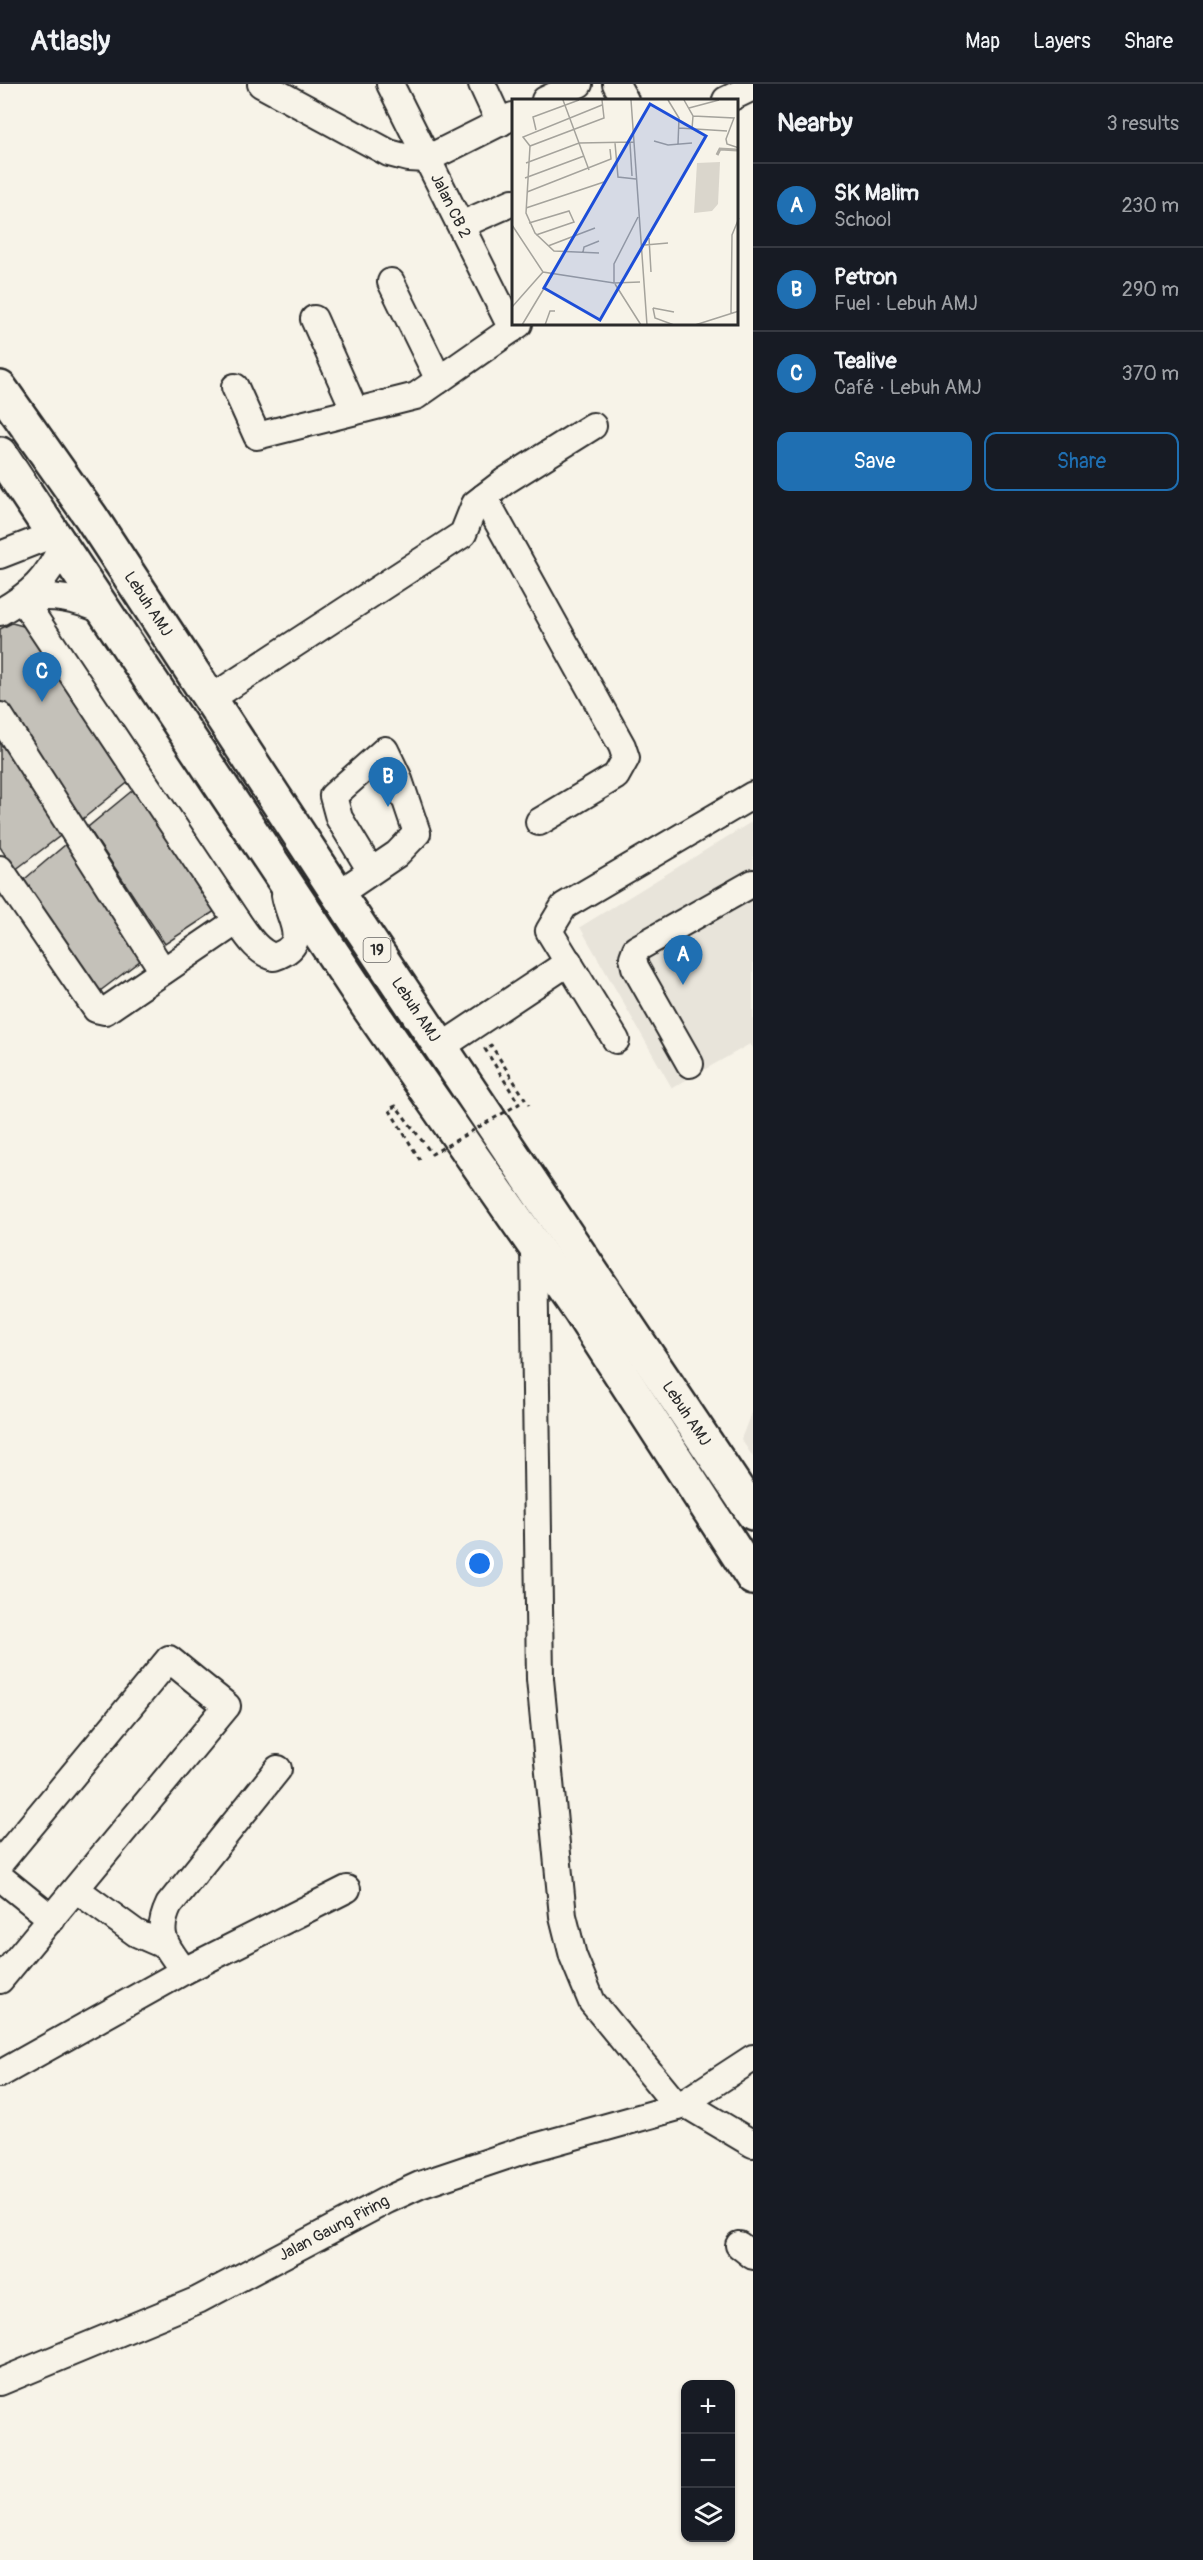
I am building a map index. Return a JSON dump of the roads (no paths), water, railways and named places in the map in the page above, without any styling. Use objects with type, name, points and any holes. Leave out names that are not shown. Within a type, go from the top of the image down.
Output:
[{"type":"highway","name":"Lebuh AMJ","points":[[0,388],[91,517],[338,894],[753,1513]]},
{"type":"highway","name":"Lebuh AMJ","points":[[1,458],[395,1045],[605,1350],[753,1578]]},
{"type":"street","points":[[261,84],[389,153],[408,158],[427,159],[507,119],[482,84]]},
{"type":"street","name":"Jalan CB 2","points":[[390,84],[512,321]]},
{"type":"street","points":[[616,84],[624,99]]},
{"type":"street","points":[[547,99],[572,86]]},
{"type":"street","points":[[728,99],[753,87]]},
{"type":"street","points":[[461,225],[512,202]]},
{"type":"street","points":[[391,282],[439,380]]},
{"type":"street","points":[[314,319],[356,411]]},
{"type":"street","points":[[235,387],[257,436],[416,396],[515,327]]},
{"type":"street","points":[[210,699],[464,534],[475,504],[505,481],[593,426]]},
{"type":"street","points":[[484,497],[622,746],[626,758],[616,776],[539,822]]},
{"type":"street","points":[[0,555],[58,540]]},
{"type":"street","points":[[0,612],[22,599],[45,578],[58,540]]},
{"type":"street","points":[[22,599],[57,596],[76,600],[106,612]]},
{"type":"street","points":[[22,599],[237,921],[265,955],[274,957],[283,954],[290,949],[296,933],[295,923],[286,902],[285,894],[288,886]]},
{"type":"street","points":[[0,717],[163,971]]},
{"type":"street","points":[[616,1040],[549,931],[564,906],[753,795]]},
{"type":"street","points":[[0,869],[96,1009],[105,1011],[237,921]]},
{"type":"street","points":[[338,894],[369,873]]},
{"type":"street","points":[[690,1064],[635,967],[633,957],[636,949],[753,883]]},
{"type":"street","points":[[441,1047],[569,962]]},
{"type":"street","points":[[534,1246],[540,1679],[563,1916],[573,1956],[592,2002],[681,2105],[753,2144]]},
{"type":"street","points":[[0,1863],[169,1659],[226,1706],[0,1980]]},
{"type":"street","points":[[184,1971],[161,1935],[161,1926],[169,1905],[278,1769]]},
{"type":"street","points":[[0,1877],[52,1919]]},
{"type":"street","points":[[0,2074],[184,1971],[346,1889]]},
{"type":"street","points":[[76,1890],[136,1933],[166,1946]]},
{"type":"street","name":"Jalan Gaung Piring","points":[[1,2386],[198,2300],[387,2200],[420,2185],[521,2151],[681,2105],[753,2058]]},
{"type":"place","name":"Tealive","points":[[42,702]]},
{"type":"place","name":"Petron","points":[[388,807]]},
{"type":"place","name":"SK Malim","points":[[683,985]]}]
